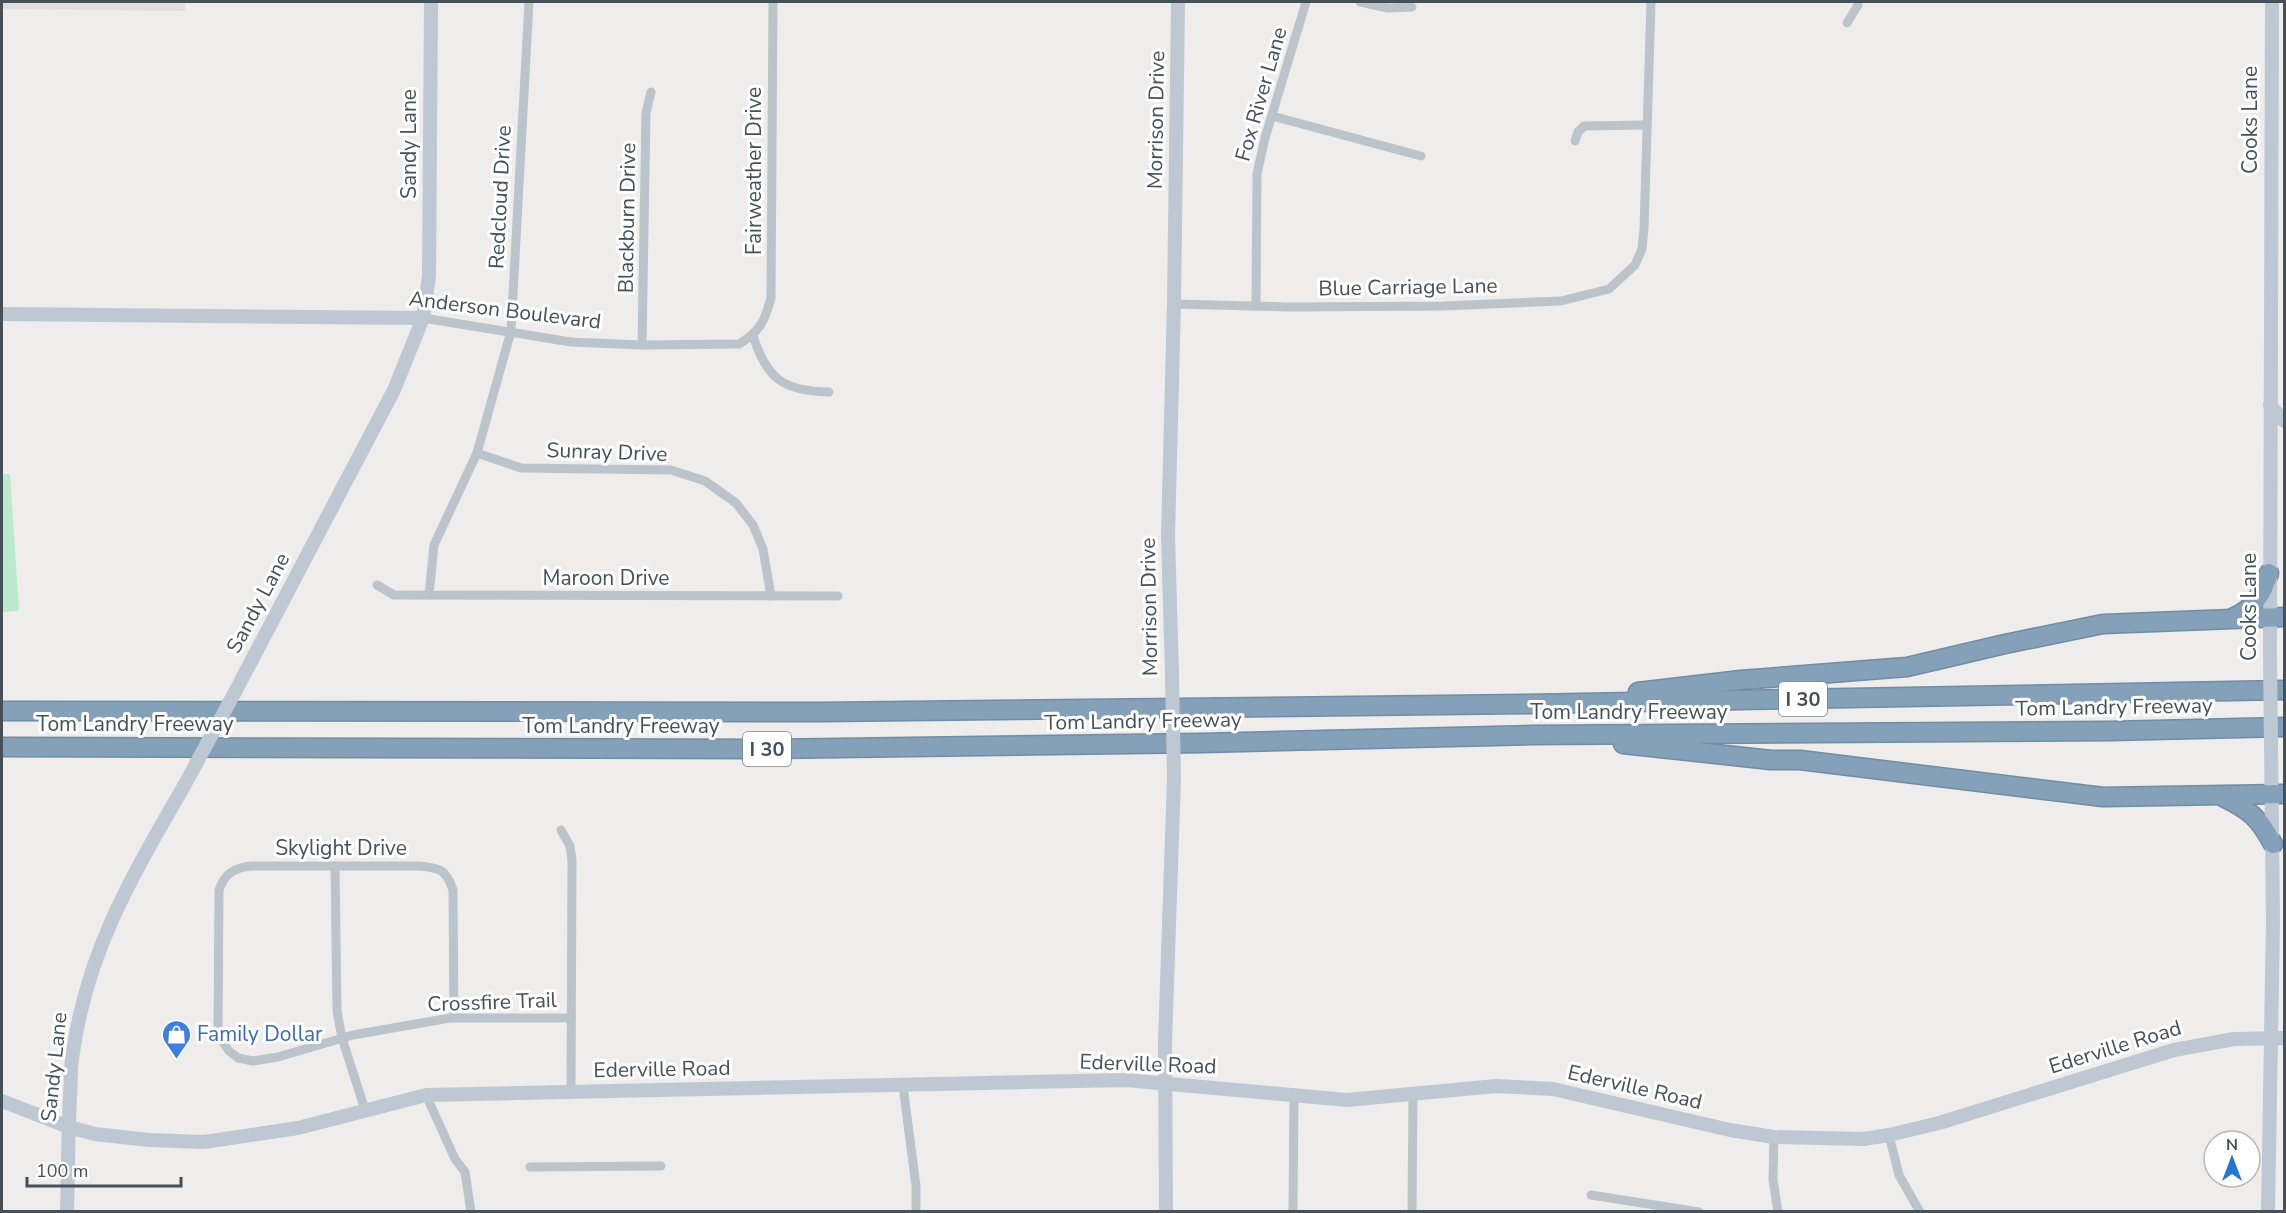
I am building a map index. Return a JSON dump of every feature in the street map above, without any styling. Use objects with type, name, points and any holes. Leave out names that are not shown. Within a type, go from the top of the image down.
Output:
[{"type":"highway","points":[[2231,618],[2240,615],[2258,599],[2264,590],[2269,573]]},
{"type":"highway","points":[[1528,704],[1741,680],[1907,667],[2103,624],[2277,617]]},
{"type":"highway","name":"Tom Landry Freeway","points":[[2,711],[823,712],[1528,704],[2284,690]]},
{"type":"highway","name":"Tom Landry Freeway","points":[[2,747],[768,749],[1179,744],[1532,735],[2110,731],[2284,727]]},
{"type":"highway","points":[[1532,735],[1771,760],[1800,760],[2103,797],[2278,795]]},
{"type":"highway","points":[[2222,796],[2252,813],[2263,825],[2273,844]]},
{"type":"street","name":"Sandy Lane","points":[[67,1212],[72,1054],[82,1000],[97,953],[110,921],[141,860],[235,692],[394,390],[423,318],[429,276],[431,2]]},
{"type":"street","name":"Redcloud Drive","points":[[429,595],[434,545],[477,453],[511,331],[529,2]]},
{"type":"street","name":"Fairweather Drive","points":[[753,336],[765,319],[771,298],[773,2]]},
{"type":"street","name":"Morrison Drive","points":[[1166,1212],[1166,1042],[1174,778],[1168,534],[1178,2]]},
{"type":"street","name":"Fox River Lane","points":[[1256,306],[1257,174],[1306,2]]},
{"type":"street","points":[[1360,2],[1388,8],[1412,7]]},
{"type":"street","points":[[1575,141],[1578,132],[1584,126],[1647,125],[1651,2]]},
{"type":"street","points":[[1847,23],[1858,2]]},
{"type":"street","name":"Cooks Lane","points":[[2268,1212],[2278,1038],[2273,844],[2278,795],[2272,761],[2270,654],[2277,617],[2269,573],[2270,249],[2278,18],[2272,2]]},
{"type":"street","name":"Blackburn Drive","points":[[642,345],[646,113],[651,92]]},
{"type":"street","points":[[1272,116],[1421,156]]},
{"type":"street","name":"Blue Carriage Lane","points":[[1174,304],[1444,306],[1561,301],[1609,289],[1632,268],[1642,249],[1647,125]]},
{"type":"street","points":[[2270,249],[2284,249]]},
{"type":"street","name":"Anderson Boulevard","points":[[2,314],[423,318],[571,342],[642,345],[739,344],[753,336]]},
{"type":"street","points":[[753,336],[761,361],[779,380],[802,391],[829,392]]},
{"type":"street","points":[[2270,405],[2284,421]]},
{"type":"street","name":"Sunray Drive","points":[[477,453],[521,468],[671,470],[705,481],[736,503],[753,525],[763,549],[771,596]]},
{"type":"street","name":"Maroon Drive","points":[[377,585],[394,595],[838,596]]},
{"type":"street","points":[[561,830],[570,846],[572,860],[571,1091]]},
{"type":"street","points":[[336,866],[336,987],[339,1025],[365,1110]]},
{"type":"street","name":"Skylight Drive","points":[[238,1058],[226,1046],[218,1030],[219,890],[223,878],[240,867],[419,866],[437,868],[449,878],[453,890],[454,1018]]},
{"type":"street","name":"Crossfire Trail","points":[[238,1058],[253,1061],[278,1057],[342,1038],[409,1024],[454,1018],[571,1018]]},
{"type":"street","name":"Ederville Road","points":[[2,1101],[69,1126],[101,1134],[149,1140],[204,1142],[298,1128],[426,1095],[1126,1080],[1347,1100],[1496,1086],[1553,1089],[1730,1130],[1774,1137],[1863,1139],[1939,1123],[2174,1050],[2234,1040],[2278,1038]]},
{"type":"street","points":[[903,1086],[916,1186],[916,1212]]},
{"type":"street","points":[[1412,1212],[1413,1094]]},
{"type":"street","points":[[426,1095],[455,1159],[465,1172],[471,1212]]},
{"type":"street","points":[[1293,1212],[1294,1095]]},
{"type":"street","points":[[1889,1135],[1899,1175],[1920,1212]]},
{"type":"street","points":[[1774,1137],[1773,1180],[1778,1212]]},
{"type":"street","points":[[530,1167],[661,1166]]},
{"type":"street","points":[[1591,1195],[1699,1212]]},
{"type":"shaded area","points":[[2,2],[185,2],[185,11],[2,9]]},
{"type":"green space","points":[[2,474],[10,474],[19,611],[2,612]]},
{"type":"place","name":"Family Dollar","points":[[176,1060]]}]
